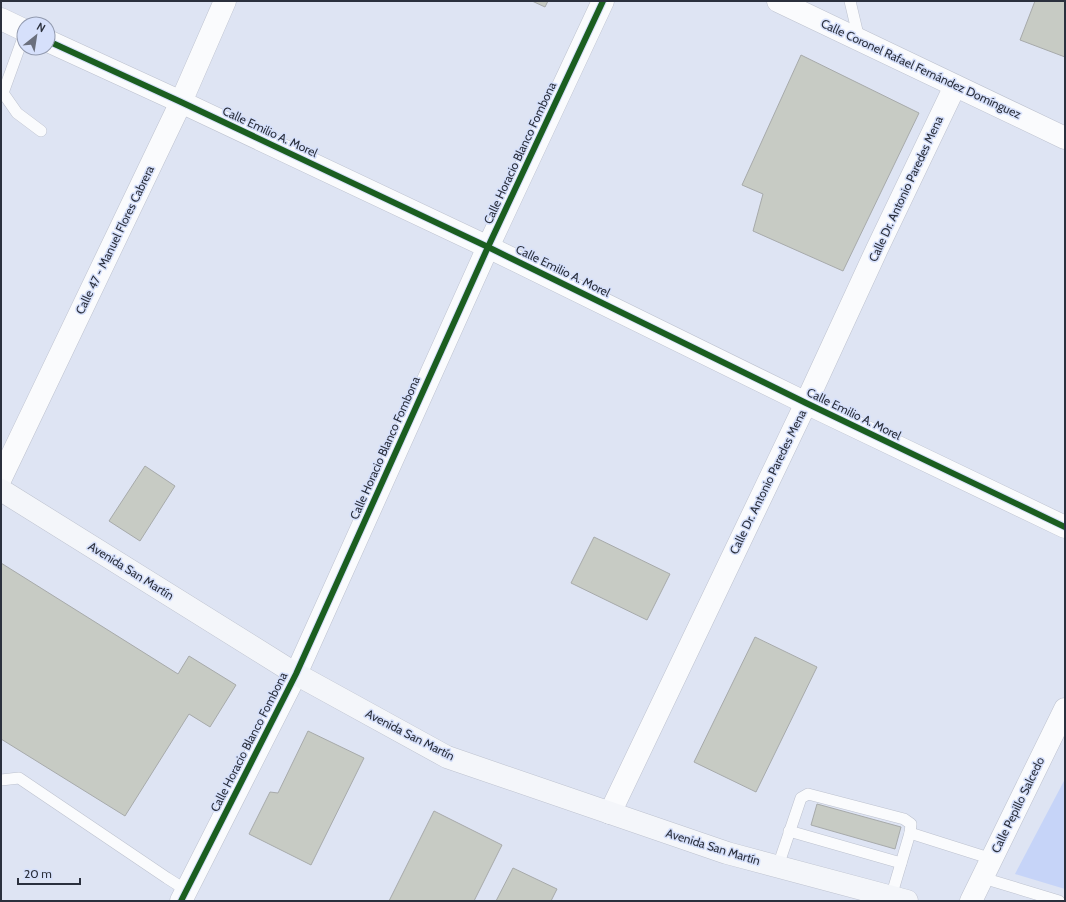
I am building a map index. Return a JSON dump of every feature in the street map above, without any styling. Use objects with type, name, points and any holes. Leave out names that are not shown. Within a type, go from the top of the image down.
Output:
[{"type":"main road","name":"Avenida San Martín","points":[[1,490],[296,674],[447,757],[727,853],[899,899]]},
{"type":"street","name":"Calle 47 - Manuel Flores Cabrera","points":[[1,478],[181,102],[225,1]]},
{"type":"street","name":"Calle Horacio Blanco Fombona","points":[[184,895],[296,674],[488,247],[603,1]]},
{"type":"street","name":"Calle Coronel Rafael Fernández Domínguez","points":[[778,1],[1065,138]]},
{"type":"street","points":[[1,19],[16,26]]},
{"type":"street","name":"Calle Emilio A. Morel","points":[[56,45],[488,247],[806,403],[1065,527]]},
{"type":"street","name":"Calle Dr. Antonio Paredes Mena","points":[[610,813],[806,403],[955,86]]},
{"type":"street","name":"Calle Pepillo Salcedo","points":[[971,901],[1065,708]]},
{"type":"lane","points":[[850,1],[859,40]]},
{"type":"lane","points":[[16,56],[3,93],[17,113],[41,131]]},
{"type":"lane","points":[[1,780],[19,778],[167,878],[184,895]]},
{"type":"lane","points":[[778,866],[801,798],[808,794],[904,819],[911,824],[910,833],[901,863],[899,899]]},
{"type":"lane","points":[[789,831],[901,863]]},
{"type":"lane","points":[[910,833],[1059,901]]},
{"type":"shaded area","points":[[1065,779],[1065,889],[1015,874]]},
{"type":"building","points":[[532,1],[548,1],[545,7]]},
{"type":"building","points":[[1035,1],[1065,1],[1065,57],[1020,40]]},
{"type":"building","points":[[801,55],[919,113],[843,271],[753,231],[763,194],[742,185]]},
{"type":"building","points":[[145,466],[175,486],[140,541],[109,521]]},
{"type":"building","points":[[594,537],[670,574],[647,620],[571,583]]},
{"type":"building","points":[[1,563],[178,674],[189,656],[236,685],[210,727],[189,714],[125,816],[1,739]]},
{"type":"building","points":[[755,637],[817,667],[756,792],[694,762]]},
{"type":"building","points":[[308,731],[364,758],[311,865],[249,834],[270,792],[278,793]]},
{"type":"building","points":[[817,804],[901,827],[895,849],[811,825]]},
{"type":"building","points":[[434,811],[502,845],[474,901],[389,901]]},
{"type":"building","points":[[513,868],[557,889],[551,901],[496,901]]},
{"type":"cycle path","points":[[181,901],[296,674],[488,247],[603,1]]},
{"type":"cycle path","points":[[56,45],[488,247],[806,403],[1065,527]]}]
